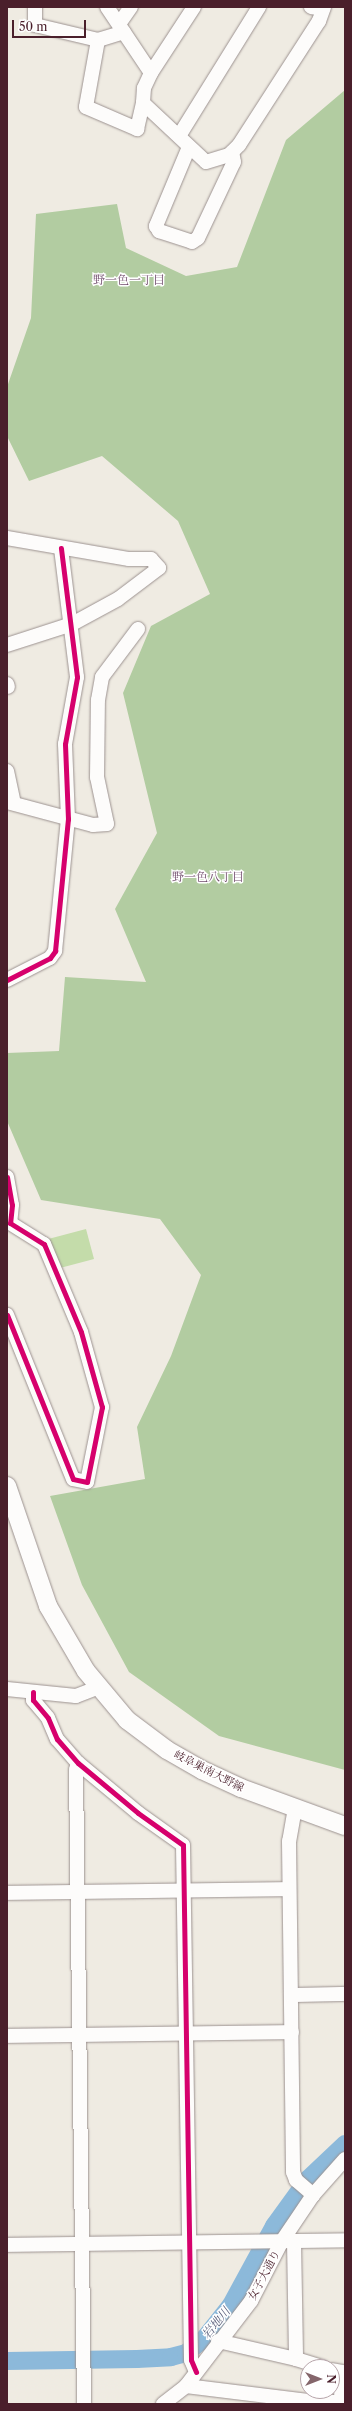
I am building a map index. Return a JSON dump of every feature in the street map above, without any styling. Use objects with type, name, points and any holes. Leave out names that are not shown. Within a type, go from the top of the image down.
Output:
[{"type":"main road","name":"岐阜巣南大野線","points":[[7,1486],[48,1606],[64,1636],[99,1687],[127,1720],[167,1750],[241,1788],[345,1826]]},
{"type":"street","points":[[35,7],[35,25],[98,40],[121,28],[131,7]]},
{"type":"street","points":[[107,7],[151,73]]},
{"type":"street","points":[[98,40],[86,107],[137,129],[143,103],[144,88],[151,73],[194,7]]},
{"type":"street","points":[[179,136],[259,7]]},
{"type":"street","points":[[143,103],[206,162],[232,152],[239,145],[315,27],[319,8]]},
{"type":"street","points":[[190,146],[156,226],[159,231],[192,242],[198,238],[234,162],[232,152]]},
{"type":"street","points":[[7,538],[129,560],[151,559],[159,568],[118,599],[72,624],[7,645]]},
{"type":"street","points":[[7,980],[50,958],[55,951],[68,820],[64,744],[76,679],[72,624],[61,548]]},
{"type":"street","points":[[7,770],[11,803],[68,820],[93,825],[107,824],[97,777],[96,753],[98,700],[102,679],[124,645],[138,629]]},
{"type":"street","points":[[76,679],[102,679]]},
{"type":"street","points":[[7,1177],[12,1205],[8,1223],[44,1244],[81,1332],[102,1407],[87,1482],[73,1479],[7,1315]]},
{"type":"street","points":[[7,1689],[76,1696],[99,1687]]},
{"type":"street","points":[[34,1692],[34,1700],[48,1718],[57,1739],[78,1763],[138,1813],[183,1845],[188,2242],[190,2344],[193,2366]]},
{"type":"street","points":[[78,1763],[78,1893],[84,2404]]},
{"type":"street","points":[[295,1808],[289,1841],[293,2172],[298,2182],[311,2193]]},
{"type":"street","points":[[7,1893],[289,1889]]},
{"type":"street","points":[[291,1995],[345,1994]]},
{"type":"street","points":[[7,2036],[292,2032]]},
{"type":"street","name":"女子大通り","points":[[163,2404],[186,2386],[193,2366],[218,2341],[251,2301],[311,2193],[345,2159]]},
{"type":"street","points":[[7,2245],[345,2240]]},
{"type":"street","points":[[284,2241],[296,2359]]},
{"type":"street","points":[[218,2341],[300,2360]]},
{"type":"street","points":[[186,2386],[316,2402],[343,2402],[342,2372],[340,2372]]},
{"type":"green space","points":[[345,90],[345,1770],[219,1736],[129,1672],[82,1585],[50,1496],[145,1479],[137,1427],[171,1356],[201,1275],[160,1219],[41,1200],[7,1121],[7,1053],[59,1051],[65,977],[146,982],[115,909],[157,833],[123,693],[151,626],[210,594],[178,521],[102,456],[29,481],[7,436],[7,387],[31,318],[36,214],[117,204],[126,248],[186,276],[237,267],[286,140]]},
{"type":"green space","points":[[86,1229],[94,1259],[53,1270],[45,1240]]},
{"type":"waterway","name":"岩地川","points":[[7,2361],[137,2359],[171,2357],[186,2353],[204,2339],[231,2305],[274,2226],[308,2179],[345,2144]]},
{"type":"cycle path","points":[[7,980],[50,958],[55,951],[68,819],[65,744],[77,677],[61,548]]},
{"type":"cycle path","points":[[7,1177],[12,1205],[10,1223],[44,1244],[81,1332],[102,1407],[87,1482],[73,1479],[7,1315]]},
{"type":"cycle path","points":[[33,1692],[33,1700],[48,1718],[57,1739],[78,1763],[138,1813],[183,1845],[191,2360],[196,2372]]},
{"type":"district","name":"野一色一丁目","points":[[129,280]]},
{"type":"district","name":"野一色八丁目","points":[[208,877]]}]
